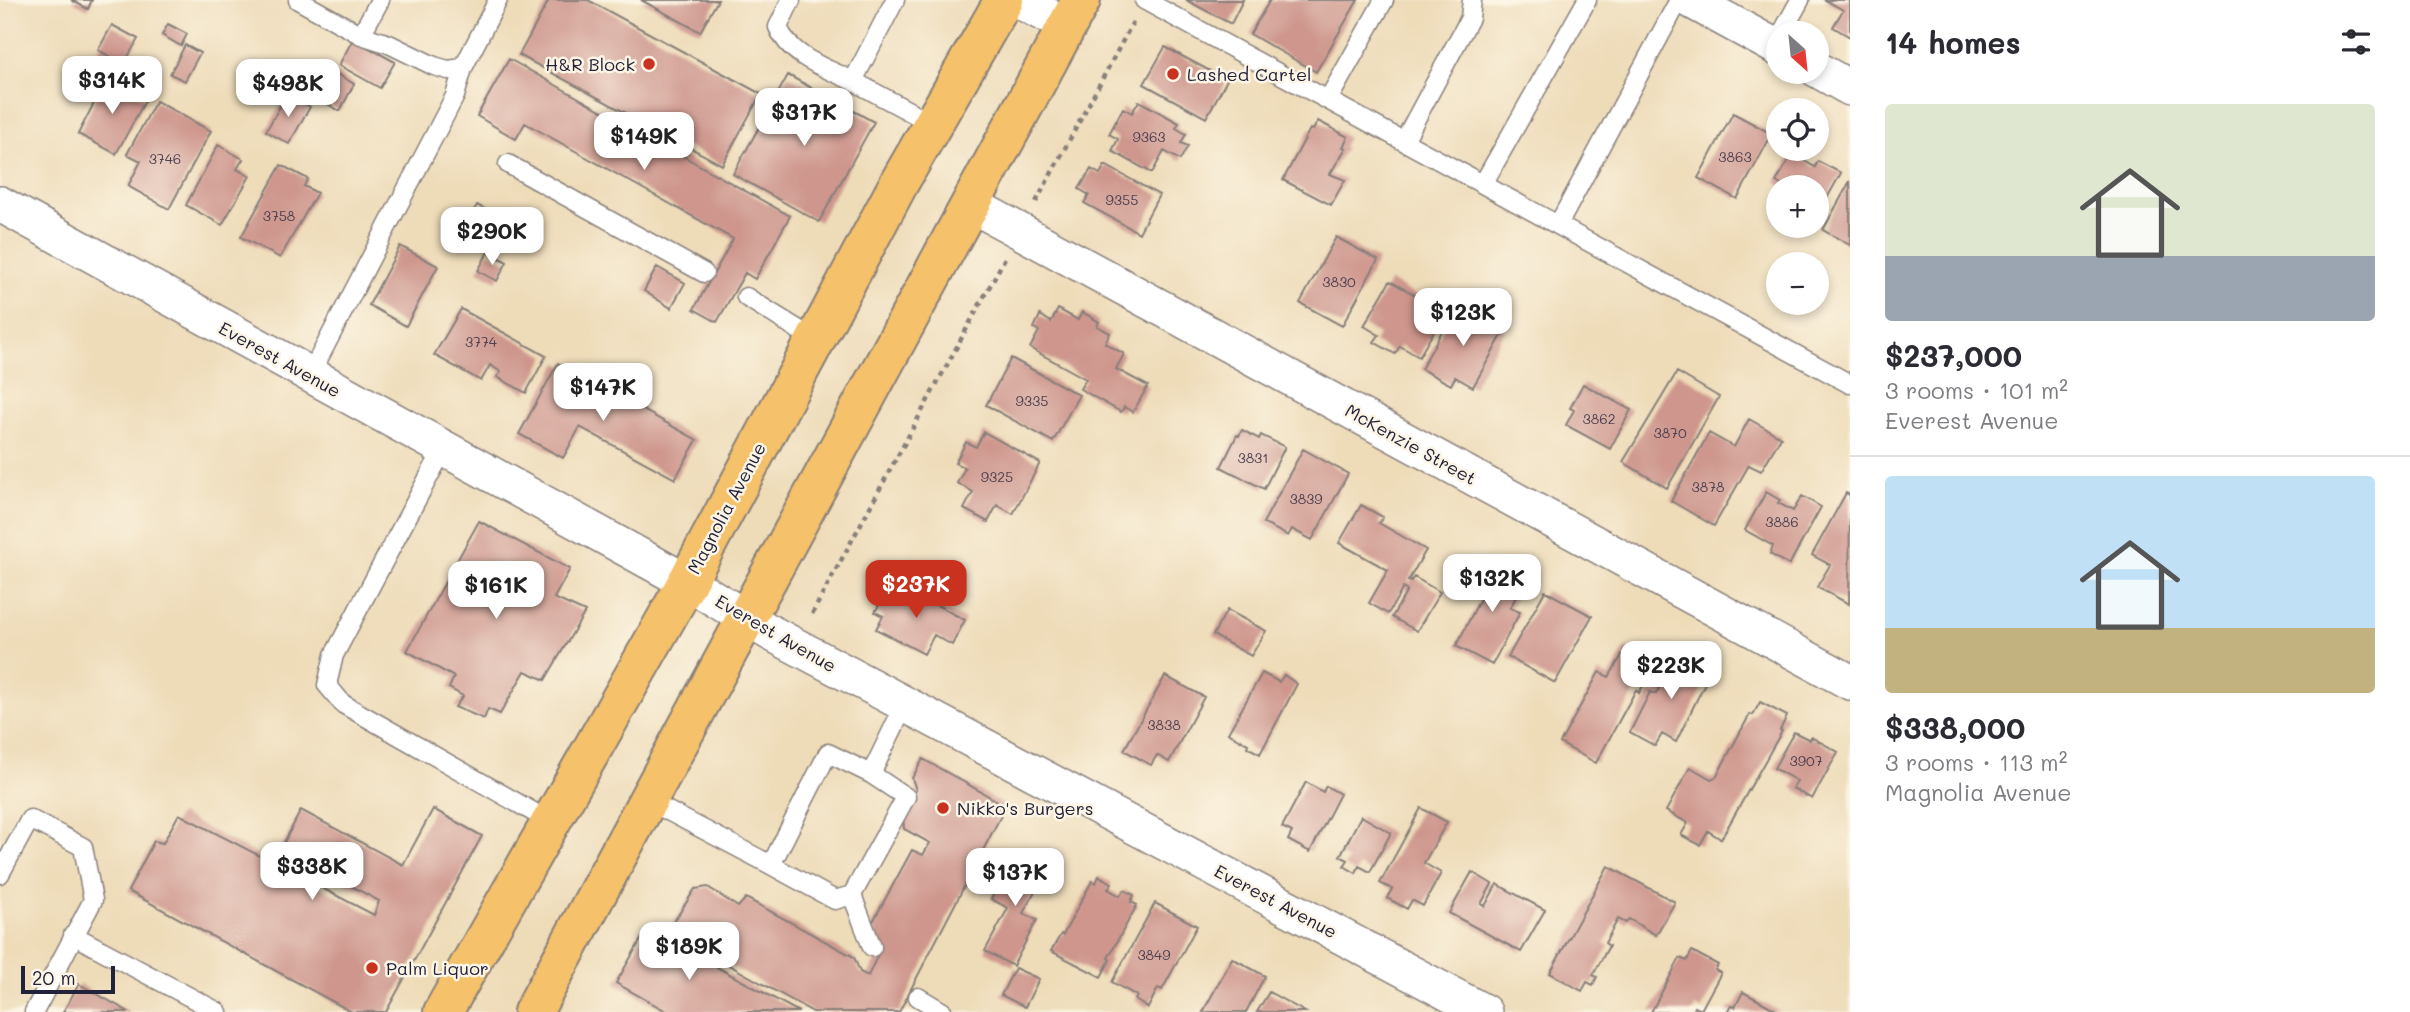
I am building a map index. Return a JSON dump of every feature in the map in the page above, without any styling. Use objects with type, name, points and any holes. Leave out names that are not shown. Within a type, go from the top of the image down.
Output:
[{"type":"main road","name":"Magnolia Avenue","points":[[443,1012],[687,582],[815,340],[1004,0]]},
{"type":"main road","points":[[533,1012],[1074,13]]},
{"type":"street","points":[[1018,0],[1074,13]]},
{"type":"street","points":[[1690,0],[1766,36]]},
{"type":"street","points":[[1829,76],[1850,88]]},
{"type":"street","name":"Everest Avenue","points":[[0,205],[687,582],[771,633],[1483,1012]]},
{"type":"street","name":"McKenzie Street","points":[[972,205],[1850,682]]},
{"type":"lane","points":[[298,0],[361,35],[389,44],[434,66],[448,71],[463,68]]},
{"type":"lane","points":[[361,35],[380,0]]},
{"type":"lane","points":[[310,375],[455,96],[463,68],[499,0]]},
{"type":"lane","points":[[792,0],[778,27],[782,36],[801,55],[933,124]]},
{"type":"lane","points":[[853,81],[895,0]]},
{"type":"lane","points":[[1144,0],[1850,384]]},
{"type":"lane","points":[[1328,100],[1384,0]]},
{"type":"lane","points":[[1404,141],[1470,18],[1472,0]]},
{"type":"lane","points":[[1483,184],[1587,0]]},
{"type":"lane","points":[[1558,225],[1679,0]]},
{"type":"lane","points":[[1789,21],[1800,0]]},
{"type":"lane","points":[[508,164],[704,273]]},
{"type":"lane","points":[[746,297],[815,340]]},
{"type":"lane","points":[[444,448],[334,655],[327,685],[343,704],[551,822]]},
{"type":"lane","points":[[871,774],[905,704]]},
{"type":"lane","points":[[649,801],[835,900],[852,895],[906,797],[871,774],[828,752],[771,865]]},
{"type":"lane","points":[[0,874],[30,818],[83,847],[93,900],[34,1012]]},
{"type":"lane","points":[[852,895],[872,947]]},
{"type":"lane","points":[[73,935],[218,1012]]},
{"type":"lane","points":[[918,997],[943,1012]]},
{"type":"path","points":[[1035,203],[1144,0]]},
{"type":"path","points":[[812,614],[1009,251]]},
{"type":"building","points":[[71,0],[92,0],[88,9]]},
{"type":"building","points":[[549,0],[588,0],[761,94],[722,165],[519,55]]},
{"type":"building","points":[[641,0],[718,0],[700,32]]},
{"type":"building","points":[[1186,0],[1243,0],[1231,24]]},
{"type":"building","points":[[1270,0],[1358,0],[1316,72],[1250,34]]},
{"type":"building","points":[[1825,0],[1850,0],[1850,37],[1833,27],[1843,10]]},
{"type":"building","points":[[168,24],[187,34],[181,46],[162,35]]},
{"type":"building","points":[[112,25],[138,39],[124,64],[98,50]]},
{"type":"building","points":[[353,39],[395,62],[380,88],[339,65]]},
{"type":"building","points":[[185,45],[200,53],[185,81],[170,74]]},
{"type":"building","points":[[1165,47],[1227,80],[1206,118],[1144,84]]},
{"type":"building","points":[[509,59],[790,216],[755,279],[745,273],[717,322],[694,309],[733,239],[525,123],[516,139],[477,116]]},
{"type":"building","points":[[332,71],[354,84],[340,111],[317,98]]},
{"type":"building","points":[[788,75],[874,122],[819,222],[733,174]]},
{"type":"building","points":[[107,78],[146,99],[116,154],[78,134]]},
{"type":"building","points":[[287,94],[310,107],[289,144],[266,131]]},
{"type":"building","points":[[156,101],[211,131],[169,209],[128,186],[141,161],[127,154]]},
{"type":"building","points":[[1139,101],[1179,123],[1176,128],[1186,134],[1181,143],[1188,146],[1180,160],[1164,151],[1152,173],[1112,151],[1118,139],[1109,134],[1123,108],[1132,113]]},
{"type":"building","points":[[1733,113],[1766,131],[1766,145],[1737,199],[1698,178]]},
{"type":"building","points":[[1318,121],[1348,137],[1343,147],[1346,148],[1330,174],[1345,180],[1331,205],[1283,180],[1310,129],[1313,130]]},
{"type":"building","points":[[218,145],[243,159],[237,169],[250,176],[222,225],[186,205]]},
{"type":"building","points":[[1788,161],[1804,161],[1815,167],[1818,161],[1841,173],[1829,195],[1829,175],[1780,175]]},
{"type":"building","points":[[281,165],[308,179],[304,186],[317,193],[280,258],[241,237]]},
{"type":"building","points":[[1105,165],[1159,195],[1139,233],[1084,203],[1089,195],[1079,189],[1091,169],[1100,174]]},
{"type":"building","points":[[1850,181],[1850,245],[1829,233],[1829,219]]},
{"type":"building","points":[[477,205],[496,215],[480,242],[462,231]]},
{"type":"building","points":[[1336,237],[1378,260],[1342,326],[1300,303]]},
{"type":"building","points":[[400,246],[438,266],[406,326],[369,305]]},
{"type":"building","points":[[488,252],[507,262],[497,281],[478,271]]},
{"type":"building","points":[[657,267],[685,283],[671,308],[644,291]]},
{"type":"building","points":[[1390,281],[1445,312],[1419,357],[1400,346],[1395,354],[1374,342],[1379,335],[1364,326]]},
{"type":"building","points":[[1457,304],[1505,330],[1473,387],[1455,377],[1451,385],[1421,369]]},
{"type":"building","points":[[461,309],[546,356],[526,393],[497,377],[501,372],[490,365],[481,381],[434,355]]},
{"type":"building","points":[[1058,309],[1078,320],[1082,312],[1099,322],[1097,326],[1110,333],[1105,343],[1124,354],[1116,369],[1148,386],[1133,412],[1124,407],[1121,412],[1080,389],[1086,379],[1030,348],[1039,331],[1034,328],[1040,315],[1051,322]]},
{"type":"building","points":[[1011,358],[1079,395],[1053,442],[986,405]]},
{"type":"building","points":[[558,363],[697,440],[675,479],[580,427],[563,458],[519,434]]},
{"type":"building","points":[[1677,372],[1719,397],[1667,488],[1623,462]]},
{"type":"building","points":[[1583,384],[1631,410],[1610,449],[1566,425],[1574,410],[1570,408]]},
{"type":"building","points":[[1749,419],[1781,437],[1761,471],[1749,465],[1714,526],[1671,501],[1709,433],[1734,447]]},
{"type":"building","points":[[1242,430],[1259,439],[1261,435],[1285,447],[1264,489],[1221,467]]},
{"type":"building","points":[[984,432],[1040,463],[1013,514],[997,505],[988,522],[964,509],[973,492],[957,483],[965,468],[955,463],[966,442],[976,447]]},
{"type":"building","points":[[1303,449],[1348,474],[1312,540],[1292,529],[1288,536],[1263,523]]},
{"type":"building","points":[[1766,492],[1793,511],[1802,496],[1821,507],[1789,565],[1770,554],[1773,546],[1745,530]]},
{"type":"building","points":[[1846,493],[1850,495],[1849,604],[1817,587],[1830,565],[1812,555]]},
{"type":"building","points":[[1361,505],[1383,517],[1379,523],[1426,550],[1408,581],[1414,577],[1440,592],[1417,631],[1392,617],[1407,591],[1403,588],[1388,614],[1369,603],[1388,570],[1339,543]]},
{"type":"building","points":[[479,521],[570,569],[554,598],[585,612],[545,680],[525,671],[500,714],[488,709],[484,719],[455,707],[463,696],[449,688],[454,677],[407,651]]},
{"type":"building","points":[[1490,563],[1501,569],[1503,567],[1524,581],[1510,608],[1520,612],[1492,665],[1456,646],[1481,597],[1473,593]]},
{"type":"building","points":[[899,585],[965,620],[952,645],[934,635],[924,654],[876,629],[883,616],[875,612],[885,594],[892,598]]},
{"type":"building","points":[[1545,591],[1592,616],[1555,683],[1508,657]]},
{"type":"building","points":[[1227,610],[1266,631],[1251,656],[1213,635]]},
{"type":"building","points":[[1626,648],[1655,664],[1639,693],[1636,690],[1596,763],[1560,743],[1599,672],[1609,677]]},
{"type":"building","points":[[1672,652],[1710,673],[1676,742],[1662,734],[1655,746],[1630,732],[1650,692],[1656,694],[1663,681],[1657,678]]},
{"type":"building","points":[[1262,673],[1279,682],[1284,675],[1297,684],[1260,754],[1228,733]]},
{"type":"building","points":[[1165,676],[1204,697],[1169,762],[1157,755],[1151,765],[1124,750]]},
{"type":"building","points":[[1760,702],[1787,716],[1780,730],[1782,731],[1721,839],[1708,831],[1700,845],[1681,835],[1688,823],[1666,811],[1690,767],[1711,779],[1716,777],[1750,714],[1753,715]]},
{"type":"building","points":[[1794,732],[1810,740],[1811,737],[1838,752],[1812,799],[1792,788],[1797,781],[1774,768]]},
{"type":"building","points":[[923,759],[1006,806],[899,1012],[813,1012],[668,931],[695,889],[708,887],[738,907],[746,898],[854,957],[860,972],[868,976],[881,948],[871,925],[912,850],[923,855],[930,843],[904,829],[903,814],[916,790],[912,778]]},
{"type":"building","points":[[1306,782],[1323,792],[1326,786],[1340,794],[1310,852],[1288,840],[1292,832],[1282,827]]},
{"type":"building","points":[[1421,808],[1447,822],[1424,863],[1441,873],[1423,906],[1412,900],[1407,909],[1387,898],[1392,889],[1380,883]]},
{"type":"building","points":[[433,809],[482,836],[386,1012],[352,1012],[128,891],[154,841],[163,843],[179,814],[374,915],[379,901],[281,848],[301,810],[403,865]]},
{"type":"building","points":[[1361,816],[1391,833],[1370,872],[1359,866],[1356,873],[1344,866],[1348,860],[1340,856]]},
{"type":"building","points":[[1015,852],[1047,869],[1023,913],[1037,920],[1013,966],[985,951],[1008,908],[991,899]]},
{"type":"building","points":[[1608,866],[1675,902],[1656,935],[1629,919],[1626,923],[1618,919],[1605,943],[1609,946],[1593,975],[1597,977],[1593,985],[1587,982],[1582,991],[1550,973]]},
{"type":"building","points":[[1472,872],[1492,884],[1481,904],[1485,906],[1497,884],[1545,910],[1521,952],[1449,913]]},
{"type":"building","points":[[1099,876],[1112,883],[1108,889],[1120,896],[1124,890],[1134,895],[1131,902],[1137,905],[1108,958],[1110,960],[1101,977],[1051,951],[1061,934],[1063,935],[1092,881],[1096,883]]},
{"type":"building","points":[[1155,903],[1197,926],[1162,990],[1158,988],[1148,1008],[1135,1000],[1137,996],[1112,982]]},
{"type":"building","points":[[647,929],[799,1012],[668,1012],[616,983]]},
{"type":"building","points":[[1692,951],[1718,965],[1715,970],[1721,973],[1701,1010],[1695,1007],[1693,1012],[1651,1012],[1680,958],[1687,961]]},
{"type":"building","points":[[1232,958],[1265,976],[1246,1012],[1203,1012]]},
{"type":"building","points":[[1015,968],[1039,979],[1025,1007],[1001,995]]},
{"type":"building","points":[[79,984],[129,1012],[63,1012]]},
{"type":"building","points":[[1269,992],[1305,1012],[1257,1012]]},
{"type":"building","points":[[1743,992],[1780,1012],[1727,1012],[1731,1006],[1735,1007]]},
{"type":"place","name":"H&R Block","points":[[649,64]]},
{"type":"place","name":"Lashed Cartel","points":[[1173,74]]},
{"type":"place","name":"Nikko's Burgers","points":[[943,808]]},
{"type":"place","name":"Palm Liquor","points":[[372,968]]}]
